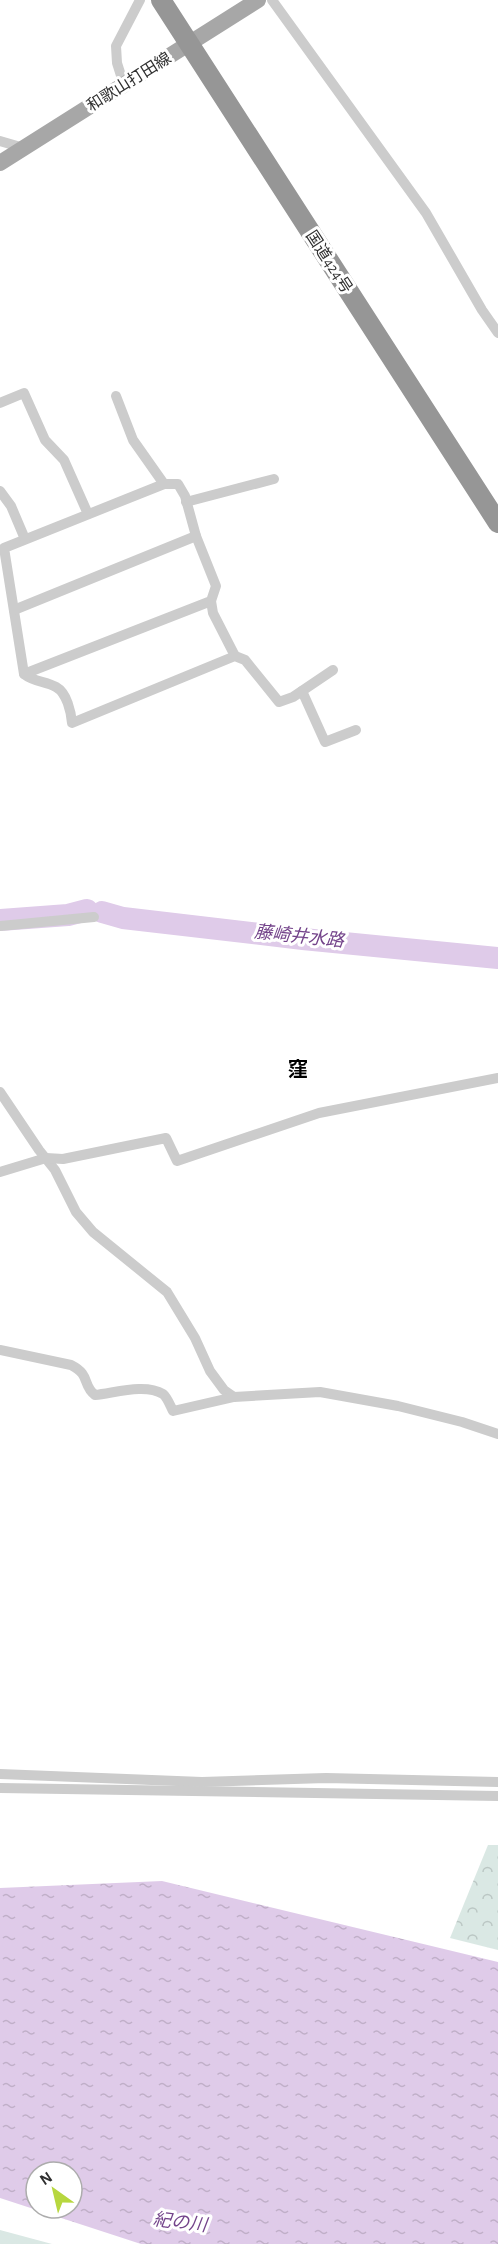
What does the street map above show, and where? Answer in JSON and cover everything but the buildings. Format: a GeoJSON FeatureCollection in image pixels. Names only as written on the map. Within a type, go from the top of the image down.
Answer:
{"type":"FeatureCollection","features":[{"type":"Feature","properties":{"kind":"highway","name":"国道424号"},"geometry":{"type":"LineString","coordinates":[[161,0],[498,523]]}},
{"type":"Feature","properties":{"kind":"main road","name":"和歌山打田線"},"geometry":{"type":"LineString","coordinates":[[0,163],[258,0]]}},
{"type":"Feature","properties":{"kind":"street"},"geometry":{"type":"LineString","coordinates":[[124,85],[117,63],[116,46],[140,0]]}},
{"type":"Feature","properties":{"kind":"street"},"geometry":{"type":"LineString","coordinates":[[272,0],[426,213],[482,310],[498,333]]}},
{"type":"Feature","properties":{"kind":"street"},"geometry":{"type":"LineString","coordinates":[[0,141],[24,148]]}},
{"type":"Feature","properties":{"kind":"street"},"geometry":{"type":"LineString","coordinates":[[0,403],[24,393],[45,440],[64,460],[88,514]]}},
{"type":"Feature","properties":{"kind":"street"},"geometry":{"type":"LineString","coordinates":[[116,396],[133,440],[164,484]]}},
{"type":"Feature","properties":{"kind":"street"},"geometry":{"type":"LineString","coordinates":[[186,502],[274,479]]}},
{"type":"Feature","properties":{"kind":"street"},"geometry":{"type":"LineString","coordinates":[[235,656],[72,723],[66,700],[57,687],[30,679],[24,674],[2,549],[164,484],[178,484],[216,586],[211,601],[213,613],[235,656],[245,660],[279,702],[302,691],[333,670]]}},
{"type":"Feature","properties":{"kind":"street"},"geometry":{"type":"LineString","coordinates":[[0,491],[11,506],[25,539]]}},
{"type":"Feature","properties":{"kind":"street"},"geometry":{"type":"LineString","coordinates":[[14,610],[196,536]]}},
{"type":"Feature","properties":{"kind":"street"},"geometry":{"type":"LineString","coordinates":[[24,674],[211,601]]}},
{"type":"Feature","properties":{"kind":"street"},"geometry":{"type":"LineString","coordinates":[[302,691],[325,742],[356,730]]}},
{"type":"Feature","properties":{"kind":"street"},"geometry":{"type":"LineString","coordinates":[[0,927],[94,917]]}},
{"type":"Feature","properties":{"kind":"street"},"geometry":{"type":"LineString","coordinates":[[0,1172],[46,1158],[63,1159],[166,1138],[177,1161],[320,1113],[498,1078]]}},
{"type":"Feature","properties":{"kind":"street"},"geometry":{"type":"LineString","coordinates":[[0,1092],[55,1170],[76,1212],[93,1232],[167,1292],[195,1338],[210,1371],[224,1390],[234,1397]]}},
{"type":"Feature","properties":{"kind":"street"},"geometry":{"type":"LineString","coordinates":[[0,1350],[71,1365],[81,1370],[90,1391],[95,1395],[154,1390],[165,1395],[172,1411],[234,1397],[320,1392],[398,1406],[462,1422],[498,1434]]}},
{"type":"Feature","properties":{"kind":"street"},"geometry":{"type":"LineString","coordinates":[[0,1774],[202,1782],[326,1778],[498,1782]]}},
{"type":"Feature","properties":{"kind":"street"},"geometry":{"type":"LineString","coordinates":[[0,1788],[498,1797]]}},
{"type":"Feature","properties":{"kind":"green space"},"geometry":{"type":"Polygon","coordinates":[[[488,1845],[498,1845],[498,1950],[450,1938],[488,1845]]]}},
{"type":"Feature","properties":{"kind":"green space"},"geometry":{"type":"Polygon","coordinates":[[[0,2230],[52,2244],[0,2244],[0,2230]]]}},
{"type":"Feature","properties":{"kind":"water","name":"紀の川"},"geometry":{"type":"Polygon","coordinates":[[[162,1881],[498,1962],[498,2244],[141,2244],[67,2220],[84,2220],[84,2160],[24,2160],[24,2206],[0,2198],[0,1888],[162,1881]]]}},
{"type":"Feature","properties":{"kind":"waterway","name":"藤崎井水路"},"geometry":{"type":"LineString","coordinates":[[0,920],[68,915],[87,910]]}},
{"type":"Feature","properties":{"kind":"waterway","name":"藤崎井水路"},"geometry":{"type":"LineString","coordinates":[[102,912],[123,918],[303,939],[498,958]]}},
{"type":"Feature","properties":{"kind":"district","name":"窪"},"geometry":{"type":"Point","coordinates":[298,1070]}}]}
